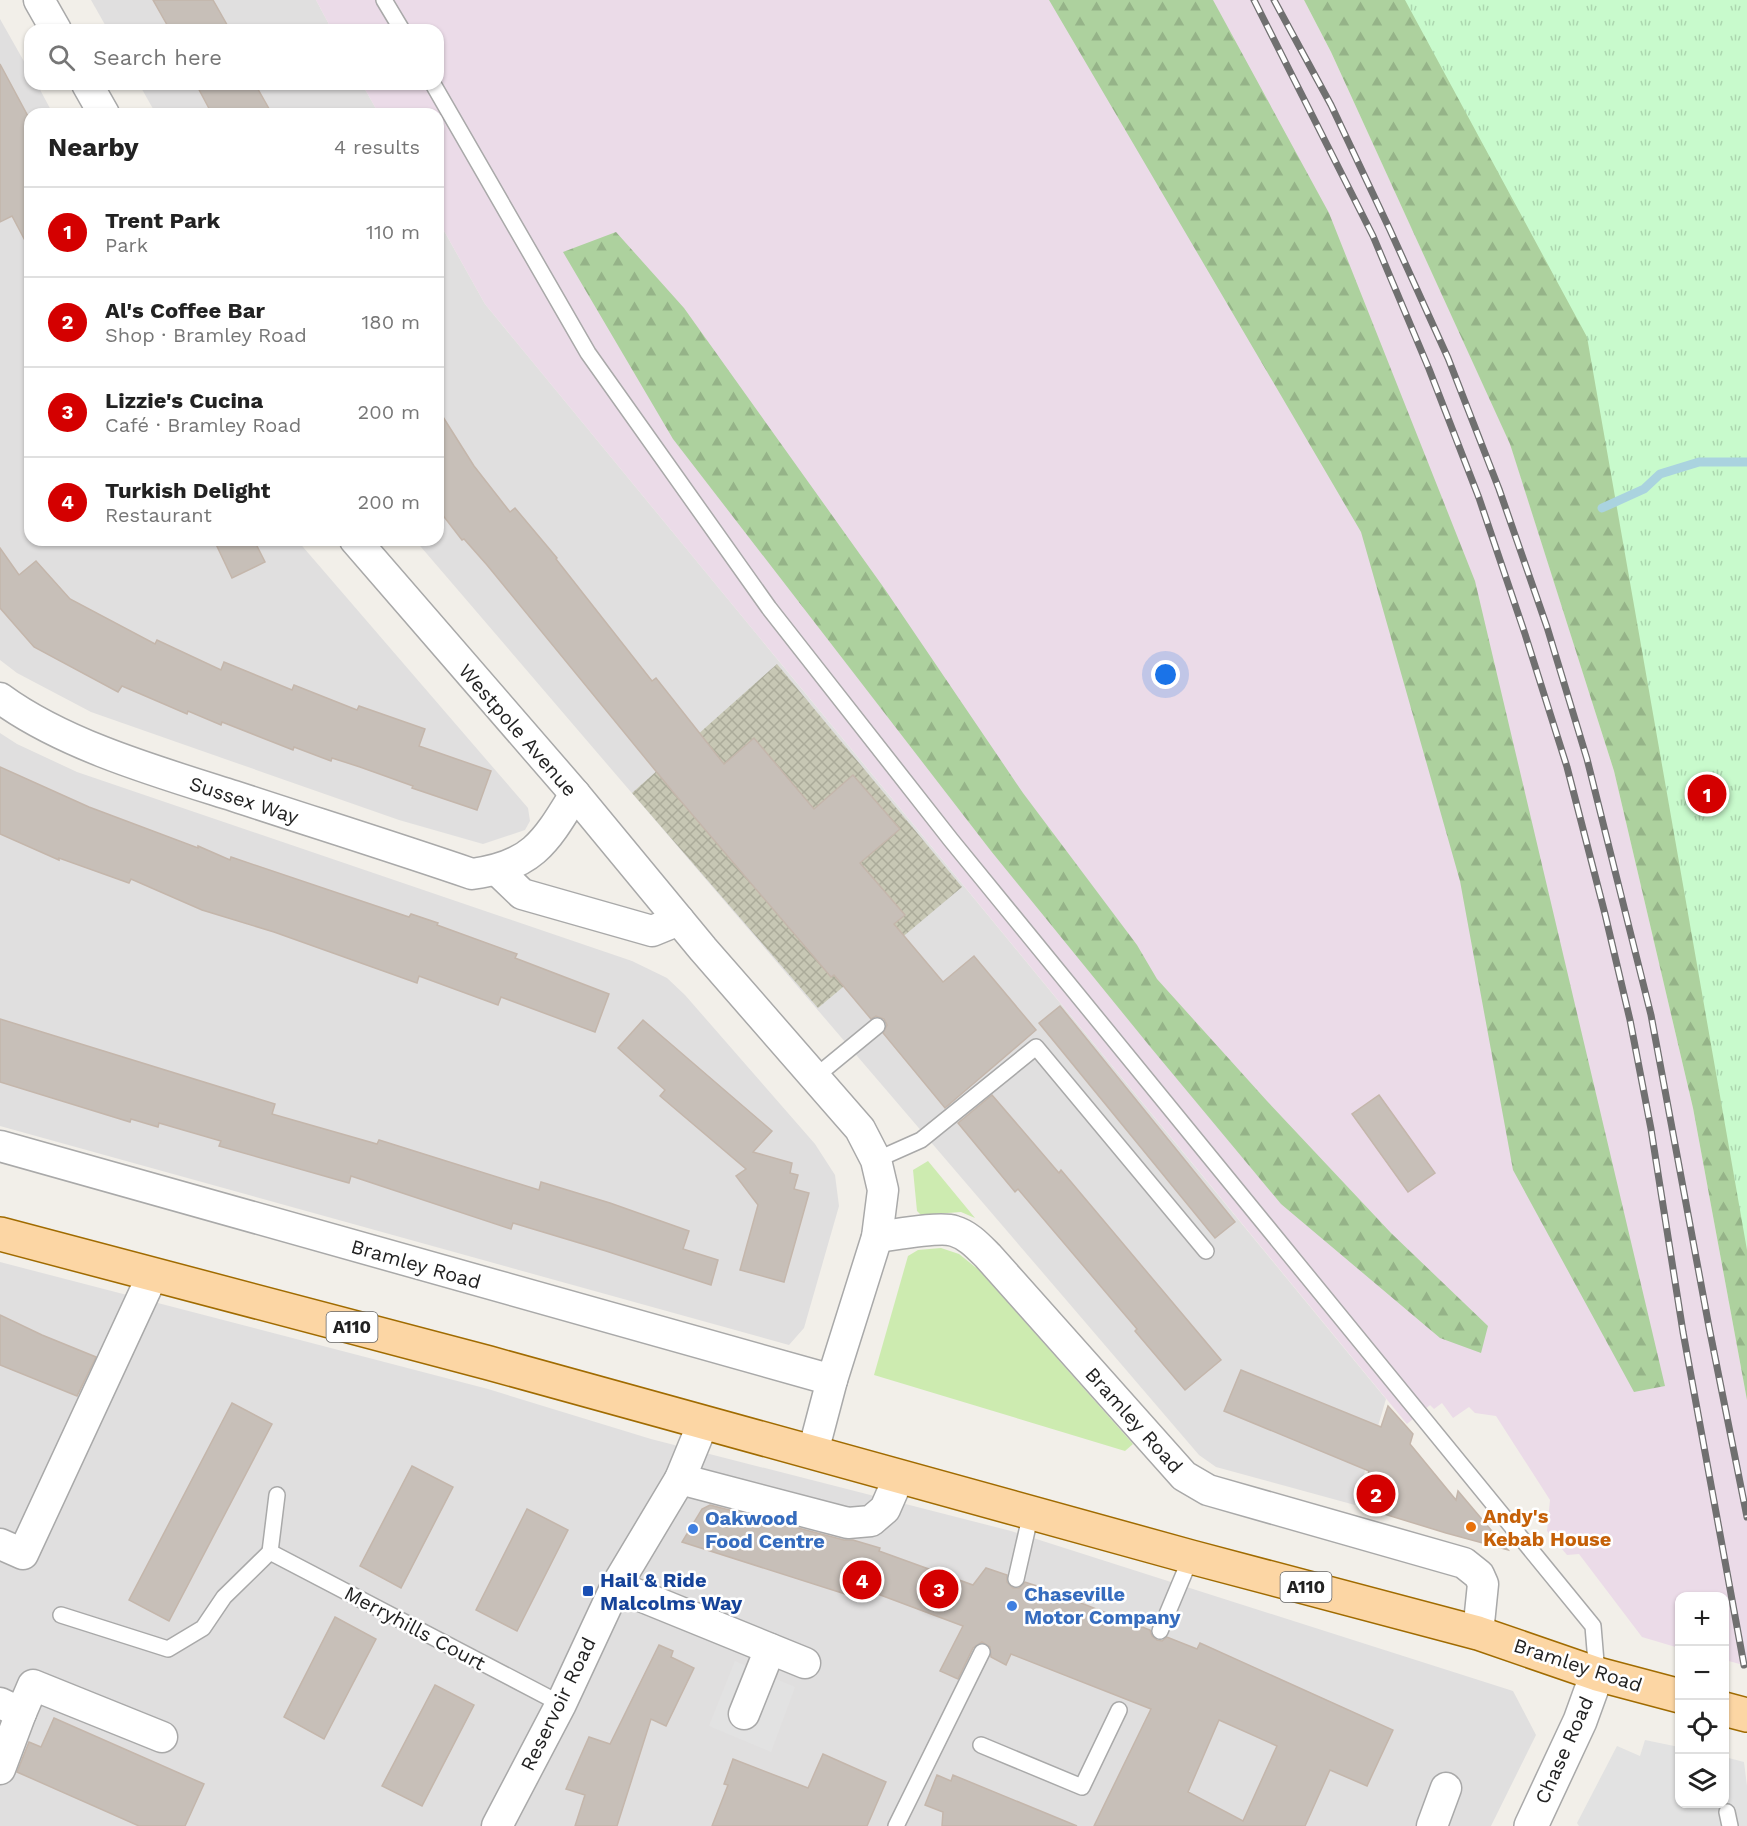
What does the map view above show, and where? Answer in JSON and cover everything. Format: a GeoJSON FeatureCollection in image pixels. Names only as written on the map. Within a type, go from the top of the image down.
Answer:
{"type":"FeatureCollection","features":[{"type":"Feature","properties":{"kind":"main road","name":"Bramley Road"},"geometry":{"type":"LineString","coordinates":[[0,1234],[489,1364],[1191,1557],[1478,1633],[1596,1674],[1675,1695]]}},
{"type":"Feature","properties":{"kind":"main road"},"geometry":{"type":"LineString","coordinates":[[1729,1710],[1747,1715]]}},
{"type":"Feature","properties":{"kind":"street"},"geometry":{"type":"LineString","coordinates":[[39,0],[53,24]]}},
{"type":"Feature","properties":{"kind":"street"},"geometry":{"type":"LineString","coordinates":[[90,90],[101,108]]}},
{"type":"Feature","properties":{"kind":"street","name":"Westpole Avenue"},"geometry":{"type":"LineString","coordinates":[[361,546],[410,606],[575,794],[679,920]]}},
{"type":"Feature","properties":{"kind":"street","name":"Sussex Way"},"geometry":{"type":"LineString","coordinates":[[0,698],[67,737],[174,777],[472,874],[497,870],[529,855],[549,836],[575,794]]}},
{"type":"Feature","properties":{"kind":"street"},"geometry":{"type":"LineString","coordinates":[[497,870],[522,894],[652,931],[679,920],[860,1129],[876,1160],[883,1190],[877,1237],[832,1380],[813,1452]]}},
{"type":"Feature","properties":{"kind":"street","name":"Bramley Road"},"geometry":{"type":"LineString","coordinates":[[0,1146],[832,1380]]}},
{"type":"Feature","properties":{"kind":"street","name":"Bramley Road"},"geometry":{"type":"LineString","coordinates":[[877,1237],[952,1230],[972,1240],[1184,1476],[1208,1490],[1464,1563],[1479,1575],[1483,1584],[1478,1633]]}},
{"type":"Feature","properties":{"kind":"street"},"geometry":{"type":"LineString","coordinates":[[0,1544],[23,1554],[153,1274]]}},
{"type":"Feature","properties":{"kind":"street","name":"Reservoir Road"},"geometry":{"type":"LineString","coordinates":[[496,1826],[561,1704],[616,1586],[680,1479],[703,1423]]}},
{"type":"Feature","properties":{"kind":"street"},"geometry":{"type":"LineString","coordinates":[[680,1479],[848,1523],[871,1521],[885,1509],[899,1477]]}},
{"type":"Feature","properties":{"kind":"street"},"geometry":{"type":"LineString","coordinates":[[616,1586],[805,1663]]}},
{"type":"Feature","properties":{"kind":"street"},"geometry":{"type":"LineString","coordinates":[[744,1714],[771,1649]]}},
{"type":"Feature","properties":{"kind":"street","name":"Chase Road"},"geometry":{"type":"LineString","coordinates":[[1540,1821],[1596,1674]]}},
{"type":"Feature","properties":{"kind":"street"},"geometry":{"type":"LineString","coordinates":[[0,1770],[10,1708],[33,1685],[162,1737]]}},
{"type":"Feature","properties":{"kind":"street"},"geometry":{"type":"LineString","coordinates":[[1432,1826],[1446,1788]]}},
{"type":"Feature","properties":{"kind":"lane"},"geometry":{"type":"LineString","coordinates":[[384,0],[398,24]]}},
{"type":"Feature","properties":{"kind":"lane"},"geometry":{"type":"LineString","coordinates":[[436,90],[588,353],[769,608],[951,840],[1588,1619],[1593,1626],[1596,1674]]}},
{"type":"Feature","properties":{"kind":"lane"},"geometry":{"type":"LineString","coordinates":[[815,1077],[877,1026]]}},
{"type":"Feature","properties":{"kind":"lane"},"geometry":{"type":"LineString","coordinates":[[876,1160],[921,1140],[1036,1047],[1206,1251]]}},
{"type":"Feature","properties":{"kind":"lane"},"geometry":{"type":"LineString","coordinates":[[61,1615],[168,1649],[202,1628],[224,1598],[270,1552],[278,1495]]}},
{"type":"Feature","properties":{"kind":"lane"},"geometry":{"type":"LineString","coordinates":[[1016,1579],[1031,1513]]}},
{"type":"Feature","properties":{"kind":"lane","name":"Merryhills Court"},"geometry":{"type":"LineString","coordinates":[[270,1552],[561,1704]]}},
{"type":"Feature","properties":{"kind":"lane"},"geometry":{"type":"LineString","coordinates":[[1160,1630],[1191,1557]]}},
{"type":"Feature","properties":{"kind":"lane"},"geometry":{"type":"LineString","coordinates":[[896,1826],[982,1652]]}},
{"type":"Feature","properties":{"kind":"lane"},"geometry":{"type":"LineString","coordinates":[[981,1745],[1082,1787],[1119,1710]]}},
{"type":"Feature","properties":{"kind":"shaded area"},"geometry":{"type":"Polygon","coordinates":[[[91,0],[316,0],[329,24],[105,24],[91,0]]]}},
{"type":"Feature","properties":{"kind":"shaded area"},"geometry":{"type":"Polygon","coordinates":[[[316,0],[1304,0],[1331,52],[1510,443],[1614,771],[1693,1108],[1747,1400],[1747,1666],[1729,1661],[1729,1592],[1675,1592],[1675,1647],[1642,1637],[1579,1554],[1567,1555],[1547,1531],[1550,1500],[1496,1416],[1475,1413],[1469,1407],[1453,1418],[1442,1403],[1434,1409],[1430,1405],[1407,1424],[485,304],[444,231],[444,108],[376,108],[365,90],[444,90],[444,24],[329,24],[316,0]]]}},
{"type":"Feature","properties":{"kind":"shaded area"},"geometry":{"type":"Polygon","coordinates":[[[0,19],[24,61],[24,90],[40,90],[50,108],[24,108],[24,546],[302,546],[528,808],[530,821],[525,830],[483,844],[399,820],[91,712],[17,673],[0,660],[0,19]]]}},
{"type":"Feature","properties":{"kind":"shaded area"},"geometry":{"type":"Polygon","coordinates":[[[142,90],[365,90],[376,108],[153,108],[142,90]]]}},
{"type":"Feature","properties":{"kind":"shaded area"},"geometry":{"type":"Polygon","coordinates":[[[444,231],[485,304],[1386,1399],[1355,1505],[1216,1467],[1199,1455],[420,546],[444,546],[444,231]]]}},
{"type":"Feature","properties":{"kind":"shaded area"},"geometry":{"type":"Polygon","coordinates":[[[777,664],[962,887],[818,1008],[632,793],[777,664]]]}},
{"type":"Feature","properties":{"kind":"shaded area"},"geometry":{"type":"Polygon","coordinates":[[[0,733],[17,744],[77,772],[632,961],[667,978],[685,995],[815,1144],[835,1175],[839,1206],[804,1328],[789,1345],[0,1126],[0,733]]]}},
{"type":"Feature","properties":{"kind":"shaded area"},"geometry":{"type":"Polygon","coordinates":[[[0,1262],[488,1389],[651,1439],[1011,1531],[1513,1691],[1536,1735],[1491,1826],[0,1826],[0,1262]]]}},
{"type":"Feature","properties":{"kind":"shaded area"},"geometry":{"type":"Polygon","coordinates":[[[735,1661],[795,1687],[771,1752],[709,1726],[735,1661]]]}},
{"type":"Feature","properties":{"kind":"shaded area"},"geometry":{"type":"Polygon","coordinates":[[[1645,1740],[1675,1746],[1675,1808],[1729,1808],[1729,1758],[1744,1762],[1747,1786],[1747,1826],[1579,1826],[1577,1823],[1617,1746],[1640,1756],[1645,1740]]]}},
{"type":"Feature","properties":{"kind":"green space"},"geometry":{"type":"Polygon","coordinates":[[[1049,0],[1213,0],[1329,213],[1475,581],[1665,1386],[1634,1392],[1513,1170],[1460,881],[1361,532],[1049,0]]]}},
{"type":"Feature","properties":{"kind":"green space"},"geometry":{"type":"Polygon","coordinates":[[[1304,0],[1433,0],[1747,411],[1747,1400],[1693,1108],[1614,771],[1510,444],[1331,52],[1304,0]]]}},
{"type":"Feature","properties":{"kind":"green space"},"geometry":{"type":"Polygon","coordinates":[[[1405,0],[1747,0],[1747,1250],[1587,337],[1405,0]]]}},
{"type":"Feature","properties":{"kind":"green space"},"geometry":{"type":"Polygon","coordinates":[[[616,232],[684,308],[884,588],[1023,793],[1137,945],[1157,979],[1391,1233],[1488,1326],[1481,1353],[1440,1338],[1281,1204],[991,851],[673,439],[563,252],[616,232]]]}},
{"type":"Feature","properties":{"kind":"green space"},"geometry":{"type":"Polygon","coordinates":[[[928,1161],[975,1218],[961,1212],[921,1215],[917,1211],[913,1170],[928,1161]]]}},
{"type":"Feature","properties":{"kind":"green space"},"geometry":{"type":"Polygon","coordinates":[[[941,1248],[959,1254],[979,1270],[1133,1444],[1125,1451],[874,1375],[908,1256],[918,1250],[941,1248]]]}},
{"type":"Feature","properties":{"kind":"building"},"geometry":{"type":"Polygon","coordinates":[[[153,0],[213,0],[227,24],[167,24],[153,0]]]}},
{"type":"Feature","properties":{"kind":"building"},"geometry":{"type":"Polygon","coordinates":[[[0,64],[24,109],[24,239],[12,216],[0,222],[0,64]]]}},
{"type":"Feature","properties":{"kind":"building"},"geometry":{"type":"Polygon","coordinates":[[[199,90],[258,90],[269,108],[209,108],[199,90]]]}},
{"type":"Feature","properties":{"kind":"building"},"geometry":{"type":"Polygon","coordinates":[[[444,418],[474,466],[510,512],[515,508],[557,558],[652,681],[656,678],[724,764],[754,738],[814,809],[853,775],[900,829],[860,863],[905,915],[894,924],[943,982],[974,956],[1036,1030],[945,1108],[883,1033],[887,1025],[884,1019],[876,1016],[871,1019],[834,975],[831,977],[673,792],[487,565],[464,539],[462,540],[444,517],[444,418]]]}},
{"type":"Feature","properties":{"kind":"building"},"geometry":{"type":"Polygon","coordinates":[[[217,546],[257,546],[265,562],[232,578],[217,546]]]}},
{"type":"Feature","properties":{"kind":"building"},"geometry":{"type":"Polygon","coordinates":[[[0,548],[19,575],[36,561],[70,599],[155,644],[157,640],[221,670],[224,662],[292,690],[294,685],[357,710],[359,706],[425,729],[419,746],[491,771],[477,810],[360,767],[332,758],[331,761],[294,747],[293,750],[222,722],[221,725],[188,711],[187,714],[122,686],[118,692],[34,647],[0,608],[0,548]]]}},
{"type":"Feature","properties":{"kind":"building"},"geometry":{"type":"Polygon","coordinates":[[[0,767],[89,807],[198,848],[198,846],[230,860],[231,857],[409,917],[411,914],[438,923],[437,925],[517,954],[515,958],[609,994],[595,1032],[501,997],[498,1005],[419,976],[417,983],[274,932],[202,910],[131,879],[129,883],[59,858],[59,860],[0,834],[0,767]]]}},
{"type":"Feature","properties":{"kind":"building"},"geometry":{"type":"Polygon","coordinates":[[[1060,1006],[1235,1222],[1215,1238],[1039,1023],[1060,1006]]]}},
{"type":"Feature","properties":{"kind":"building"},"geometry":{"type":"Polygon","coordinates":[[[0,1019],[275,1104],[272,1114],[377,1144],[379,1140],[539,1190],[541,1182],[689,1231],[683,1249],[718,1260],[711,1285],[513,1223],[511,1229],[351,1176],[349,1183],[219,1146],[221,1141],[159,1123],[158,1127],[131,1119],[130,1122],[0,1082],[0,1019]]]}},
{"type":"Feature","properties":{"kind":"building"},"geometry":{"type":"Polygon","coordinates":[[[643,1020],[772,1131],[753,1152],[792,1163],[790,1173],[798,1175],[794,1189],[809,1193],[784,1282],[740,1270],[758,1205],[736,1176],[746,1169],[660,1096],[665,1090],[618,1048],[643,1020]]]}},
{"type":"Feature","properties":{"kind":"building"},"geometry":{"type":"Polygon","coordinates":[[[992,1095],[1059,1173],[1061,1170],[1221,1360],[1185,1390],[1135,1331],[1137,1329],[1018,1189],[1015,1192],[958,1123],[992,1095]]]}},
{"type":"Feature","properties":{"kind":"building"},"geometry":{"type":"Polygon","coordinates":[[[1379,1095],[1435,1173],[1408,1192],[1352,1114],[1379,1095]]]}},
{"type":"Feature","properties":{"kind":"building"},"geometry":{"type":"Polygon","coordinates":[[[0,1315],[96,1357],[77,1396],[0,1365],[0,1315]]]}},
{"type":"Feature","properties":{"kind":"building"},"geometry":{"type":"Polygon","coordinates":[[[1241,1370],[1381,1427],[1388,1406],[1413,1434],[1410,1444],[1456,1500],[1458,1491],[1508,1550],[1358,1506],[1369,1471],[1224,1411],[1241,1370]]]}},
{"type":"Feature","properties":{"kind":"building"},"geometry":{"type":"Polygon","coordinates":[[[232,1403],[272,1424],[169,1621],[129,1600],[232,1403]]]}},
{"type":"Feature","properties":{"kind":"building"},"geometry":{"type":"Polygon","coordinates":[[[412,1466],[453,1487],[401,1588],[360,1566],[412,1466]]]}},
{"type":"Feature","properties":{"kind":"building"},"geometry":{"type":"Polygon","coordinates":[[[710,1505],[844,1540],[853,1540],[880,1548],[879,1551],[973,1585],[986,1568],[1007,1575],[1007,1582],[1013,1588],[1019,1588],[1025,1582],[1040,1587],[1150,1630],[1152,1636],[1157,1640],[1162,1641],[1167,1637],[1197,1649],[1200,1643],[1393,1730],[1367,1786],[1330,1770],[1305,1826],[1094,1826],[1151,1709],[1011,1654],[1006,1665],[991,1657],[990,1647],[982,1642],[973,1648],[958,1679],[940,1671],[963,1626],[867,1590],[864,1600],[682,1542],[702,1509],[710,1505]],[[1219,1720],[1188,1792],[1243,1821],[1277,1746],[1219,1720]]]}},
{"type":"Feature","properties":{"kind":"building"},"geometry":{"type":"Polygon","coordinates":[[[527,1509],[568,1530],[517,1631],[476,1610],[527,1509]]]}},
{"type":"Feature","properties":{"kind":"building"},"geometry":{"type":"Polygon","coordinates":[[[335,1617],[376,1639],[324,1739],[284,1717],[335,1617]]]}},
{"type":"Feature","properties":{"kind":"building"},"geometry":{"type":"Polygon","coordinates":[[[659,1645],[673,1651],[671,1657],[694,1668],[666,1726],[651,1719],[617,1826],[575,1826],[585,1795],[566,1789],[589,1737],[610,1744],[659,1645]]]}},
{"type":"Feature","properties":{"kind":"building"},"geometry":{"type":"Polygon","coordinates":[[[435,1685],[474,1705],[422,1806],[382,1786],[435,1685]]]}},
{"type":"Feature","properties":{"kind":"building"},"geometry":{"type":"Polygon","coordinates":[[[54,1718],[204,1784],[185,1826],[139,1826],[17,1772],[29,1742],[41,1747],[54,1718]]]}},
{"type":"Feature","properties":{"kind":"building"},"geometry":{"type":"Polygon","coordinates":[[[823,1754],[886,1782],[867,1826],[712,1826],[728,1785],[724,1784],[733,1759],[808,1788],[823,1754]]]}},
{"type":"Feature","properties":{"kind":"building"},"geometry":{"type":"Polygon","coordinates":[[[937,1775],[951,1781],[953,1775],[1077,1826],[942,1826],[943,1812],[925,1805],[937,1775]]]}},
{"type":"Feature","properties":{"kind":"waterway"},"geometry":{"type":"LineString","coordinates":[[1602,508],[1644,489],[1660,474],[1699,462],[1747,462]]}},
{"type":"Feature","properties":{"kind":"railway"},"geometry":{"type":"LineString","coordinates":[[1254,0],[1373,236],[1429,369],[1479,498],[1567,767],[1630,1020],[1651,1129],[1683,1332],[1744,1665]]}},
{"type":"Feature","properties":{"kind":"railway"},"geometry":{"type":"LineString","coordinates":[[1274,0],[1331,105],[1448,358],[1499,489],[1547,627],[1587,759],[1651,1015],[1747,1517]]}},
{"type":"Feature","properties":{"kind":"place","name":"Trent Park"},"geometry":{"type":"Point","coordinates":[1707,794]}},
{"type":"Feature","properties":{"kind":"place","name":"Al's Coffee Bar"},"geometry":{"type":"Point","coordinates":[1376,1494]}},
{"type":"Feature","properties":{"kind":"place","name":"Andy's Kebab House"},"geometry":{"type":"Point","coordinates":[1471,1527]}},
{"type":"Feature","properties":{"kind":"place","name":"Oakwood Food Centre"},"geometry":{"type":"Point","coordinates":[693,1529]}},
{"type":"Feature","properties":{"kind":"place","name":"Turkish Delight"},"geometry":{"type":"Point","coordinates":[862,1580]}},
{"type":"Feature","properties":{"kind":"place","name":"Lizzie's Cucina"},"geometry":{"type":"Point","coordinates":[939,1589]}},
{"type":"Feature","properties":{"kind":"place","name":"Hail & Ride Malcolms Way"},"geometry":{"type":"Point","coordinates":[588,1591]}},
{"type":"Feature","properties":{"kind":"place","name":"Chaseville Motor Company"},"geometry":{"type":"Point","coordinates":[1012,1606]}}]}
